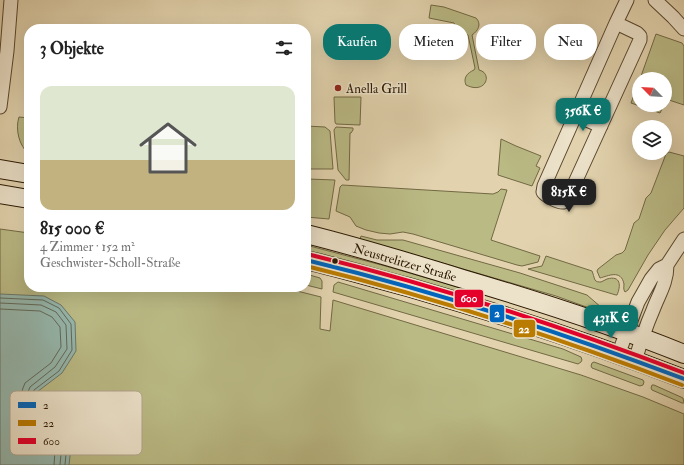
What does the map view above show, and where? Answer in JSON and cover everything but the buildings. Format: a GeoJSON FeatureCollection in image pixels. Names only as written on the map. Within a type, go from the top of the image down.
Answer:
{"type":"FeatureCollection","features":[{"type":"Feature","properties":{"kind":"main road"},"geometry":{"type":"LineString","coordinates":[[0,169],[24,173]]}},
{"type":"Feature","properties":{"kind":"main road"},"geometry":{"type":"LineString","coordinates":[[0,194],[24,198]]}},
{"type":"Feature","properties":{"kind":"main road","name":"Neustrelitzer Straße"},"geometry":{"type":"LineString","coordinates":[[311,235],[533,300],[635,335],[684,354]]}},
{"type":"Feature","properties":{"kind":"main road","name":"Neustrelitzer Straße"},"geometry":{"type":"LineString","coordinates":[[311,261],[463,303],[585,342],[684,379]]}},
{"type":"Feature","properties":{"kind":"street"},"geometry":{"type":"LineString","coordinates":[[0,107],[7,51],[11,0]]}},
{"type":"Feature","properties":{"kind":"street"},"geometry":{"type":"LineString","coordinates":[[616,23],[637,33],[640,36],[640,40],[567,200],[562,202],[546,196],[543,192],[544,186],[616,23],[627,0]]}},
{"type":"Feature","properties":{"kind":"street"},"geometry":{"type":"LineString","coordinates":[[655,0],[684,29]]}},
{"type":"Feature","properties":{"kind":"street"},"geometry":{"type":"LineString","coordinates":[[576,115],[601,126]]}},
{"type":"Feature","properties":{"kind":"street"},"geometry":{"type":"LineString","coordinates":[[626,358],[635,335],[653,308],[664,285],[667,274],[667,265],[684,239]]}},
{"type":"Feature","properties":{"kind":"green space"},"geometry":{"type":"Polygon","coordinates":[[[431,5],[444,7],[478,20],[479,24],[476,24],[476,32],[472,35],[479,70],[486,75],[483,85],[473,87],[466,85],[465,82],[466,76],[475,68],[468,35],[468,24],[454,24],[429,18],[431,5]]]}},
{"type":"Feature","properties":{"kind":"green space"},"geometry":{"type":"Polygon","coordinates":[[[656,34],[682,43],[684,46],[684,105],[672,101],[672,72],[642,72],[656,34]]]}},
{"type":"Feature","properties":{"kind":"green space"},"geometry":{"type":"Polygon","coordinates":[[[334,97],[361,97],[360,125],[336,124],[334,97]]]}},
{"type":"Feature","properties":{"kind":"green space"},"geometry":{"type":"Polygon","coordinates":[[[19,117],[24,118],[24,148],[20,142],[17,127],[19,117]]]}},
{"type":"Feature","properties":{"kind":"green space"},"geometry":{"type":"Polygon","coordinates":[[[311,126],[325,127],[330,131],[333,169],[311,169],[311,126]]]}},
{"type":"Feature","properties":{"kind":"green space"},"geometry":{"type":"Polygon","coordinates":[[[336,127],[353,128],[350,133],[349,180],[346,180],[338,170],[334,130],[336,127]]]}},
{"type":"Feature","properties":{"kind":"green space"},"geometry":{"type":"Polygon","coordinates":[[[501,139],[541,156],[536,166],[540,168],[532,186],[498,175],[501,139]]]}},
{"type":"Feature","properties":{"kind":"green space"},"geometry":{"type":"Polygon","coordinates":[[[672,153],[684,156],[684,208],[665,230],[648,255],[628,290],[625,292],[624,284],[620,276],[610,275],[600,278],[597,271],[616,255],[625,250],[634,223],[639,219],[646,198],[651,193],[664,160],[672,160],[672,153]]]}},
{"type":"Feature","properties":{"kind":"green space"},"geometry":{"type":"Polygon","coordinates":[[[311,179],[335,180],[329,219],[311,217],[311,179]]]}},
{"type":"Feature","properties":{"kind":"green space"},"geometry":{"type":"Polygon","coordinates":[[[342,185],[493,194],[501,189],[507,190],[491,240],[540,256],[538,262],[522,266],[413,234],[403,232],[390,234],[366,230],[356,226],[350,217],[336,211],[340,187],[342,185]]]}},
{"type":"Feature","properties":{"kind":"green space"},"geometry":{"type":"Polygon","coordinates":[[[0,229],[24,232],[24,292],[301,292],[321,297],[320,329],[330,331],[333,300],[581,375],[643,397],[684,414],[684,465],[0,465],[0,229]]]}},
{"type":"Feature","properties":{"kind":"green space"},"geometry":{"type":"Polygon","coordinates":[[[361,236],[377,240],[403,240],[520,273],[587,295],[602,308],[601,311],[592,309],[556,296],[360,239],[361,236]]]}},
{"type":"Feature","properties":{"kind":"green space"},"geometry":{"type":"Polygon","coordinates":[[[311,246],[468,290],[466,295],[311,253],[311,246]]]}},
{"type":"Feature","properties":{"kind":"green space"},"geometry":{"type":"Polygon","coordinates":[[[546,256],[592,271],[597,282],[612,278],[617,280],[619,282],[619,288],[617,295],[528,269],[542,266],[546,256]]]}},
{"type":"Feature","properties":{"kind":"green space"},"geometry":{"type":"Polygon","coordinates":[[[311,275],[320,278],[322,281],[322,289],[311,286],[311,275]]]}},
{"type":"Feature","properties":{"kind":"green space"},"geometry":{"type":"Polygon","coordinates":[[[338,282],[563,349],[581,357],[582,360],[578,364],[333,292],[334,285],[338,282]]]}},
{"type":"Feature","properties":{"kind":"green space"},"geometry":{"type":"Polygon","coordinates":[[[594,362],[643,380],[643,385],[640,386],[592,368],[592,363],[594,362]]]}},
{"type":"Feature","properties":{"kind":"green space"},"geometry":{"type":"Polygon","coordinates":[[[652,385],[683,398],[684,403],[652,390],[652,385]]]}},
{"type":"Feature","properties":{"kind":"water"},"geometry":{"type":"Polygon","coordinates":[[[0,294],[44,296],[61,305],[75,322],[76,351],[62,373],[38,391],[10,391],[10,455],[70,455],[69,465],[0,465],[0,294]]]}},
{"type":"Feature","properties":{"kind":"transit line","name":"600"},"geometry":{"type":"LineString","coordinates":[[311,255],[450,293],[591,339],[684,373]]}},
{"type":"Feature","properties":{"kind":"transit line","name":"2"},"geometry":{"type":"LineString","coordinates":[[311,261],[402,285],[497,314],[591,345],[684,379]]}},
{"type":"Feature","properties":{"kind":"transit line","name":"22"},"geometry":{"type":"LineString","coordinates":[[311,267],[449,305],[543,335],[682,385]]}},
{"type":"Feature","properties":{"kind":"place","name":"Anella Grill"},"geometry":{"type":"Point","coordinates":[338,88]}}]}
